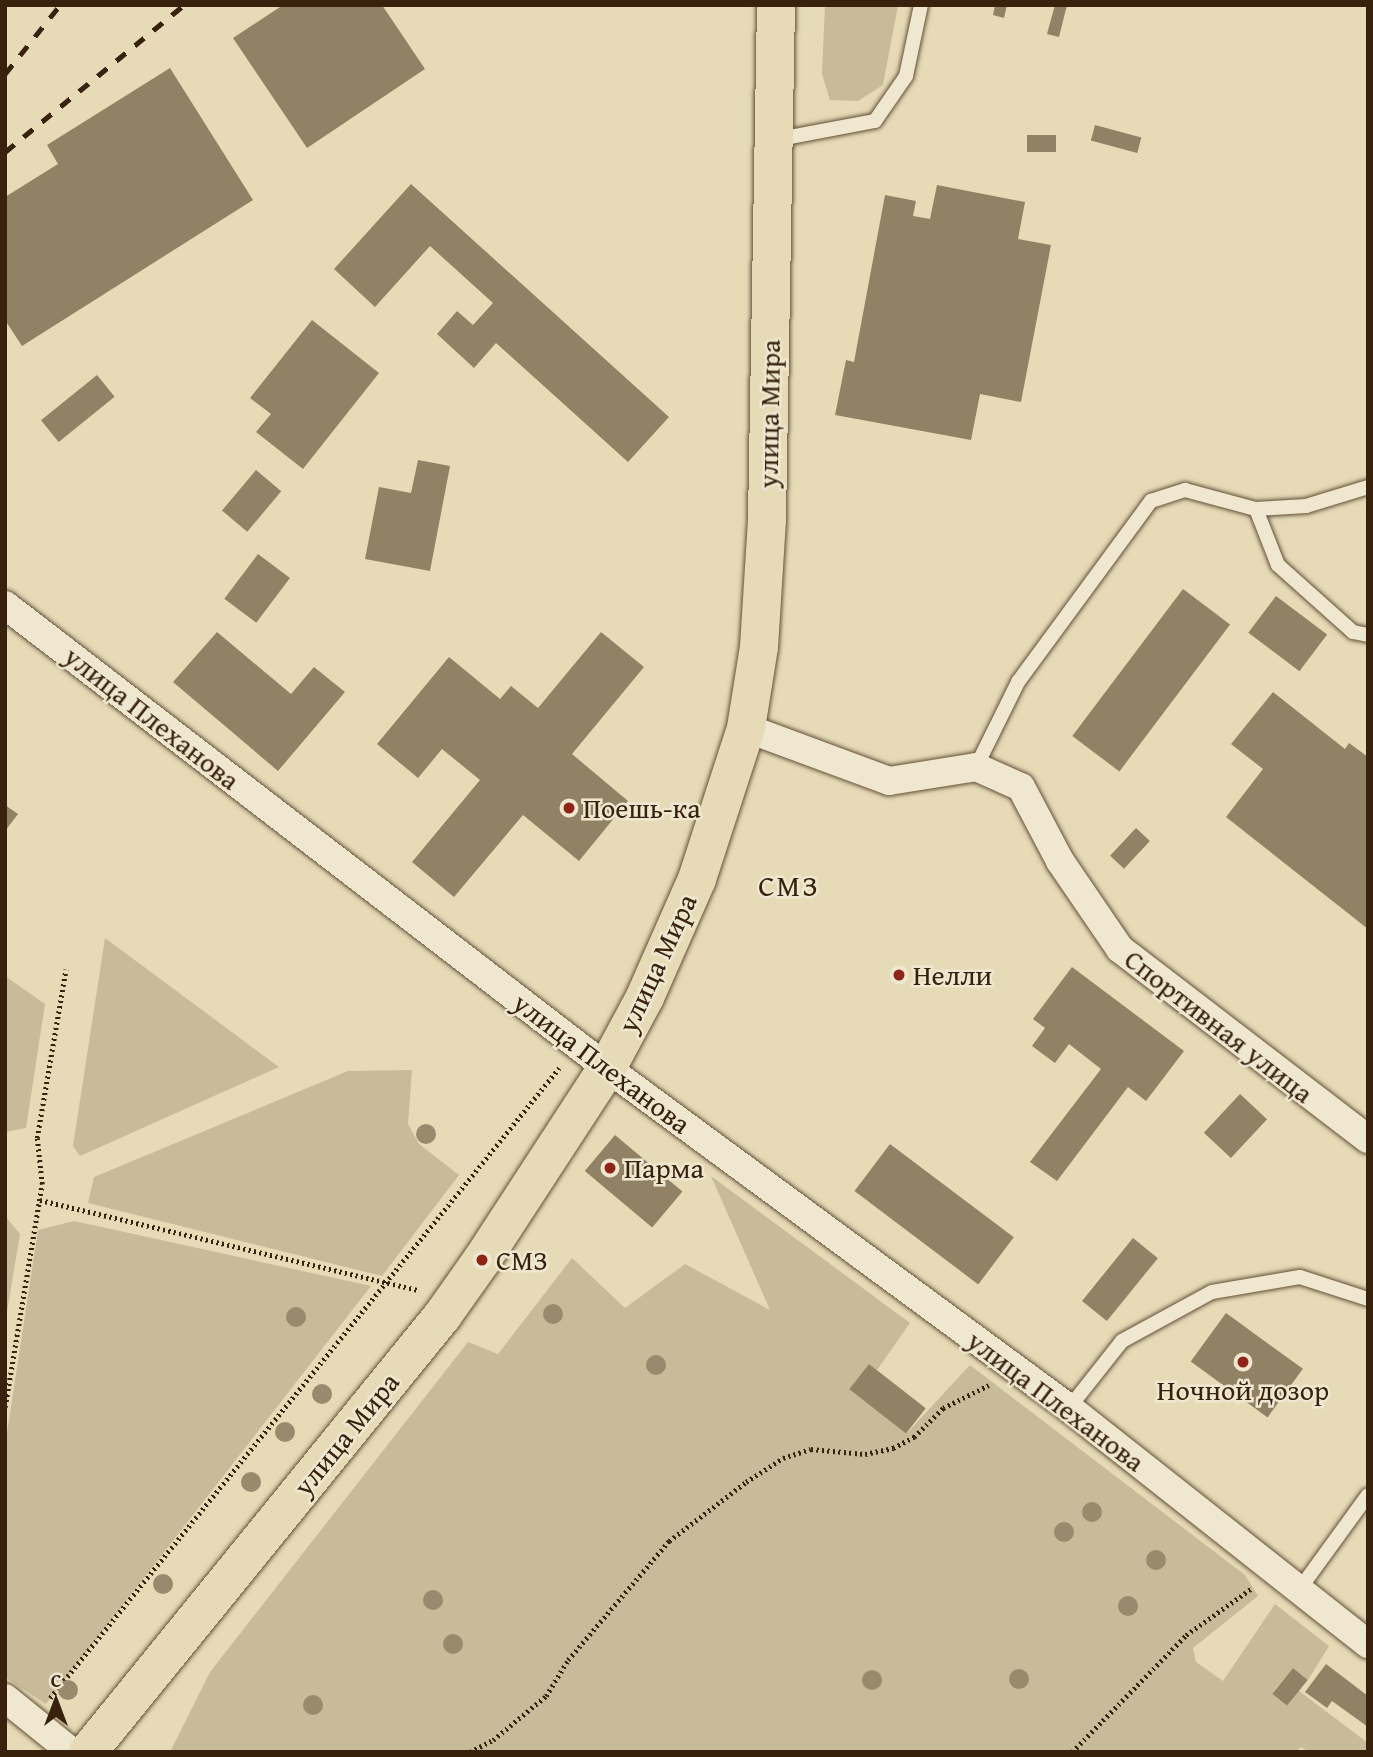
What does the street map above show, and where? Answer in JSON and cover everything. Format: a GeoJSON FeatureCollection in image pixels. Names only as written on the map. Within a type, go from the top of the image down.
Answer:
{"type":"FeatureCollection","features":[{"type":"Feature","properties":{"kind":"highway","name":"улица Мира"},"geometry":{"type":"LineString","coordinates":[[88,1752],[454,1299],[592,1056],[645,997],[696,879],[746,728],[760,647],[767,520],[776,5]]}},
{"type":"Feature","properties":{"kind":"street","name":"улица Плеханова"},"geometry":{"type":"LineString","coordinates":[[5,605],[592,1056],[1069,1408],[1368,1644]]}},
{"type":"Feature","properties":{"kind":"street"},"geometry":{"type":"LineString","coordinates":[[746,728],[889,781],[976,767]]}},
{"type":"Feature","properties":{"kind":"street","name":"Спортивная улица"},"geometry":{"type":"LineString","coordinates":[[976,767],[1021,787],[1060,861],[1120,949],[1368,1139]]}},
{"type":"Feature","properties":{"kind":"street"},"geometry":{"type":"LineString","coordinates":[[5,1698],[72,1752]]}},
{"type":"Feature","properties":{"kind":"lane"},"geometry":{"type":"LineString","coordinates":[[772,140],[875,121],[906,76],[921,5]]}},
{"type":"Feature","properties":{"kind":"lane"},"geometry":{"type":"LineString","coordinates":[[976,767],[1018,682],[1151,501],[1185,490],[1256,509],[1306,506],[1368,487]]}},
{"type":"Feature","properties":{"kind":"lane"},"geometry":{"type":"LineString","coordinates":[[1256,509],[1278,565],[1353,632],[1368,635]]}},
{"type":"Feature","properties":{"kind":"lane"},"geometry":{"type":"LineString","coordinates":[[1069,1408],[1122,1341],[1212,1292],[1300,1277],[1368,1299]]}},
{"type":"Feature","properties":{"kind":"lane"},"geometry":{"type":"LineString","coordinates":[[1299,1590],[1368,1495]]}},
{"type":"Feature","properties":{"kind":"path"},"geometry":{"type":"LineString","coordinates":[[5,1407],[39,1200],[37,1138],[66,969]]}},
{"type":"Feature","properties":{"kind":"path"},"geometry":{"type":"LineString","coordinates":[[33,1720],[384,1282],[592,1056]]}},
{"type":"Feature","properties":{"kind":"path"},"geometry":{"type":"LineString","coordinates":[[39,1200],[454,1299]]}},
{"type":"Feature","properties":{"kind":"path"},"geometry":{"type":"LineString","coordinates":[[470,1752],[493,1740],[545,1696],[568,1660],[669,1541],[755,1476],[783,1458],[811,1449],[864,1454],[893,1448],[914,1437],[943,1408],[974,1390],[1027,1377]]}},
{"type":"Feature","properties":{"kind":"path"},"geometry":{"type":"LineString","coordinates":[[1072,1752],[1186,1635],[1276,1572]]}},
{"type":"Feature","properties":{"kind":"shaded area"},"geometry":{"type":"Polygon","coordinates":[[[825,5],[898,5],[883,85],[858,101],[830,100],[822,74],[825,5]]]}},
{"type":"Feature","properties":{"kind":"shaded area"},"geometry":{"type":"Polygon","coordinates":[[[105,938],[279,1067],[80,1156],[73,1146],[105,938]]]}},
{"type":"Feature","properties":{"kind":"shaded area"},"geometry":{"type":"Polygon","coordinates":[[[5,976],[45,1004],[26,1128],[5,1132],[5,976]]]}},
{"type":"Feature","properties":{"kind":"shaded area"},"geometry":{"type":"Polygon","coordinates":[[[412,1070],[408,1124],[419,1144],[459,1175],[382,1276],[88,1203],[94,1177],[348,1071],[412,1070]]]}},
{"type":"Feature","properties":{"kind":"shaded area"},"geometry":{"type":"Polygon","coordinates":[[[711,1176],[910,1323],[877,1370],[869,1364],[850,1390],[907,1433],[970,1365],[1245,1575],[1258,1596],[1193,1648],[1196,1662],[1223,1681],[1275,1604],[1329,1646],[1308,1680],[1293,1668],[1272,1693],[1299,1691],[1368,1743],[1368,1752],[1309,1752],[1301,1747],[1296,1752],[170,1752],[210,1672],[468,1342],[498,1354],[572,1258],[625,1308],[685,1264],[770,1310],[711,1176]]]}},
{"type":"Feature","properties":{"kind":"shaded area"},"geometry":{"type":"Polygon","coordinates":[[[5,1216],[20,1234],[5,1324],[5,1216]]]}},
{"type":"Feature","properties":{"kind":"shaded area"},"geometry":{"type":"Polygon","coordinates":[[[74,1221],[371,1286],[46,1704],[5,1677],[5,1446],[38,1230],[74,1221]]]}},
{"type":"Feature","properties":{"kind":"building"},"geometry":{"type":"Polygon","coordinates":[[[283,5],[382,5],[425,69],[307,148],[233,38],[283,5]]]}},
{"type":"Feature","properties":{"kind":"building"},"geometry":{"type":"Polygon","coordinates":[[[995,5],[1007,5],[1004,18],[993,15],[995,5]]]}},
{"type":"Feature","properties":{"kind":"building"},"geometry":{"type":"Polygon","coordinates":[[[1055,5],[1067,5],[1059,37],[1047,34],[1055,5]]]}},
{"type":"Feature","properties":{"kind":"building"},"geometry":{"type":"Polygon","coordinates":[[[170,68],[253,200],[22,346],[5,320],[5,197],[58,164],[47,145],[170,68]]]}},
{"type":"Feature","properties":{"kind":"building"},"geometry":{"type":"Polygon","coordinates":[[[1095,125],[1141,137],[1137,153],[1091,140],[1095,125]]]}},
{"type":"Feature","properties":{"kind":"building"},"geometry":{"type":"Polygon","coordinates":[[[1027,135],[1056,135],[1056,152],[1027,152],[1027,135]]]}},
{"type":"Feature","properties":{"kind":"building"},"geometry":{"type":"Polygon","coordinates":[[[411,184],[669,417],[628,462],[496,343],[474,368],[437,334],[457,311],[473,325],[493,303],[430,246],[375,307],[334,269],[411,184]]]}},
{"type":"Feature","properties":{"kind":"building"},"geometry":{"type":"Polygon","coordinates":[[[937,185],[1025,202],[1018,239],[1051,245],[1021,402],[980,394],[971,440],[835,415],[846,360],[854,362],[885,195],[916,201],[913,216],[930,219],[937,185]]]}},
{"type":"Feature","properties":{"kind":"building"},"geometry":{"type":"Polygon","coordinates":[[[312,320],[379,373],[303,469],[256,432],[271,414],[250,398],[312,320]]]}},
{"type":"Feature","properties":{"kind":"building"},"geometry":{"type":"Polygon","coordinates":[[[97,375],[115,397],[59,442],[41,420],[97,375]]]}},
{"type":"Feature","properties":{"kind":"building"},"geometry":{"type":"Polygon","coordinates":[[[418,460],[450,466],[430,571],[365,559],[379,487],[411,493],[418,460]]]}},
{"type":"Feature","properties":{"kind":"building"},"geometry":{"type":"Polygon","coordinates":[[[256,470],[281,491],[247,532],[222,511],[256,470]]]}},
{"type":"Feature","properties":{"kind":"building"},"geometry":{"type":"Polygon","coordinates":[[[258,554],[290,578],[256,623],[224,599],[258,554]]]}},
{"type":"Feature","properties":{"kind":"building"},"geometry":{"type":"Polygon","coordinates":[[[1183,589],[1230,625],[1119,771],[1072,736],[1183,589]]]}},
{"type":"Feature","properties":{"kind":"building"},"geometry":{"type":"Polygon","coordinates":[[[1276,596],[1327,635],[1299,671],[1248,633],[1276,596]]]}},
{"type":"Feature","properties":{"kind":"building"},"geometry":{"type":"Polygon","coordinates":[[[217,632],[291,694],[314,667],[345,692],[278,771],[173,682],[217,632]]]}},
{"type":"Feature","properties":{"kind":"building"},"geometry":{"type":"Polygon","coordinates":[[[601,632],[644,667],[572,754],[628,801],[579,861],[523,815],[454,897],[412,862],[480,780],[442,749],[418,778],[377,744],[449,657],[500,699],[511,686],[538,708],[601,632]]]}},
{"type":"Feature","properties":{"kind":"building"},"geometry":{"type":"Polygon","coordinates":[[[1273,692],[1345,749],[1349,743],[1368,757],[1368,929],[1226,817],[1263,769],[1231,744],[1273,692]]]}},
{"type":"Feature","properties":{"kind":"building"},"geometry":{"type":"Polygon","coordinates":[[[5,805],[18,814],[5,831],[5,805]]]}},
{"type":"Feature","properties":{"kind":"building"},"geometry":{"type":"Polygon","coordinates":[[[1136,828],[1150,841],[1124,869],[1110,856],[1136,828]]]}},
{"type":"Feature","properties":{"kind":"building"},"geometry":{"type":"Polygon","coordinates":[[[1072,967],[1184,1051],[1146,1101],[1128,1087],[1057,1181],[1030,1162],[1101,1069],[1069,1044],[1055,1063],[1032,1046],[1045,1028],[1033,1019],[1072,967]]]}},
{"type":"Feature","properties":{"kind":"building"},"geometry":{"type":"Polygon","coordinates":[[[1240,1094],[1267,1119],[1231,1158],[1204,1133],[1240,1094]]]}},
{"type":"Feature","properties":{"kind":"building"},"geometry":{"type":"Polygon","coordinates":[[[615,1135],[682,1192],[652,1228],[585,1171],[615,1135]]]}},
{"type":"Feature","properties":{"kind":"building"},"geometry":{"type":"Polygon","coordinates":[[[890,1144],[1014,1237],[978,1284],[854,1191],[890,1144]]]}},
{"type":"Feature","properties":{"kind":"building"},"geometry":{"type":"Polygon","coordinates":[[[1133,1238],[1158,1258],[1107,1321],[1082,1301],[1133,1238]]]}},
{"type":"Feature","properties":{"kind":"building"},"geometry":{"type":"Polygon","coordinates":[[[1226,1313],[1303,1369],[1268,1417],[1191,1362],[1226,1313]]]}},
{"type":"Feature","properties":{"kind":"building"},"geometry":{"type":"Polygon","coordinates":[[[869,1364],[926,1408],[906,1434],[849,1389],[869,1364]]]}},
{"type":"Feature","properties":{"kind":"building"},"geometry":{"type":"Polygon","coordinates":[[[1326,1664],[1368,1696],[1368,1727],[1332,1701],[1327,1708],[1305,1692],[1326,1664]]]}},
{"type":"Feature","properties":{"kind":"building"},"geometry":{"type":"Polygon","coordinates":[[[1293,1668],[1308,1680],[1287,1706],[1272,1694],[1293,1668]]]}},
{"type":"Feature","properties":{"kind":"railway"},"geometry":{"type":"LineString","coordinates":[[5,74],[60,5]]}},
{"type":"Feature","properties":{"kind":"railway"},"geometry":{"type":"LineString","coordinates":[[5,152],[184,5]]}},
{"type":"Feature","properties":{"kind":"place","name":"Поешь-ка"},"geometry":{"type":"Point","coordinates":[569,808]}},
{"type":"Feature","properties":{"kind":"place","name":"Нелли"},"geometry":{"type":"Point","coordinates":[899,975]}},
{"type":"Feature","properties":{"kind":"place","name":"Парма"},"geometry":{"type":"Point","coordinates":[610,1168]}},
{"type":"Feature","properties":{"kind":"place","name":"СМЗ"},"geometry":{"type":"Point","coordinates":[482,1260]}},
{"type":"Feature","properties":{"kind":"place","name":"Ночной дозор"},"geometry":{"type":"Point","coordinates":[1243,1362]}},
{"type":"Feature","properties":{"kind":"district","name":"СМЗ"},"geometry":{"type":"Point","coordinates":[789,885]}}]}
